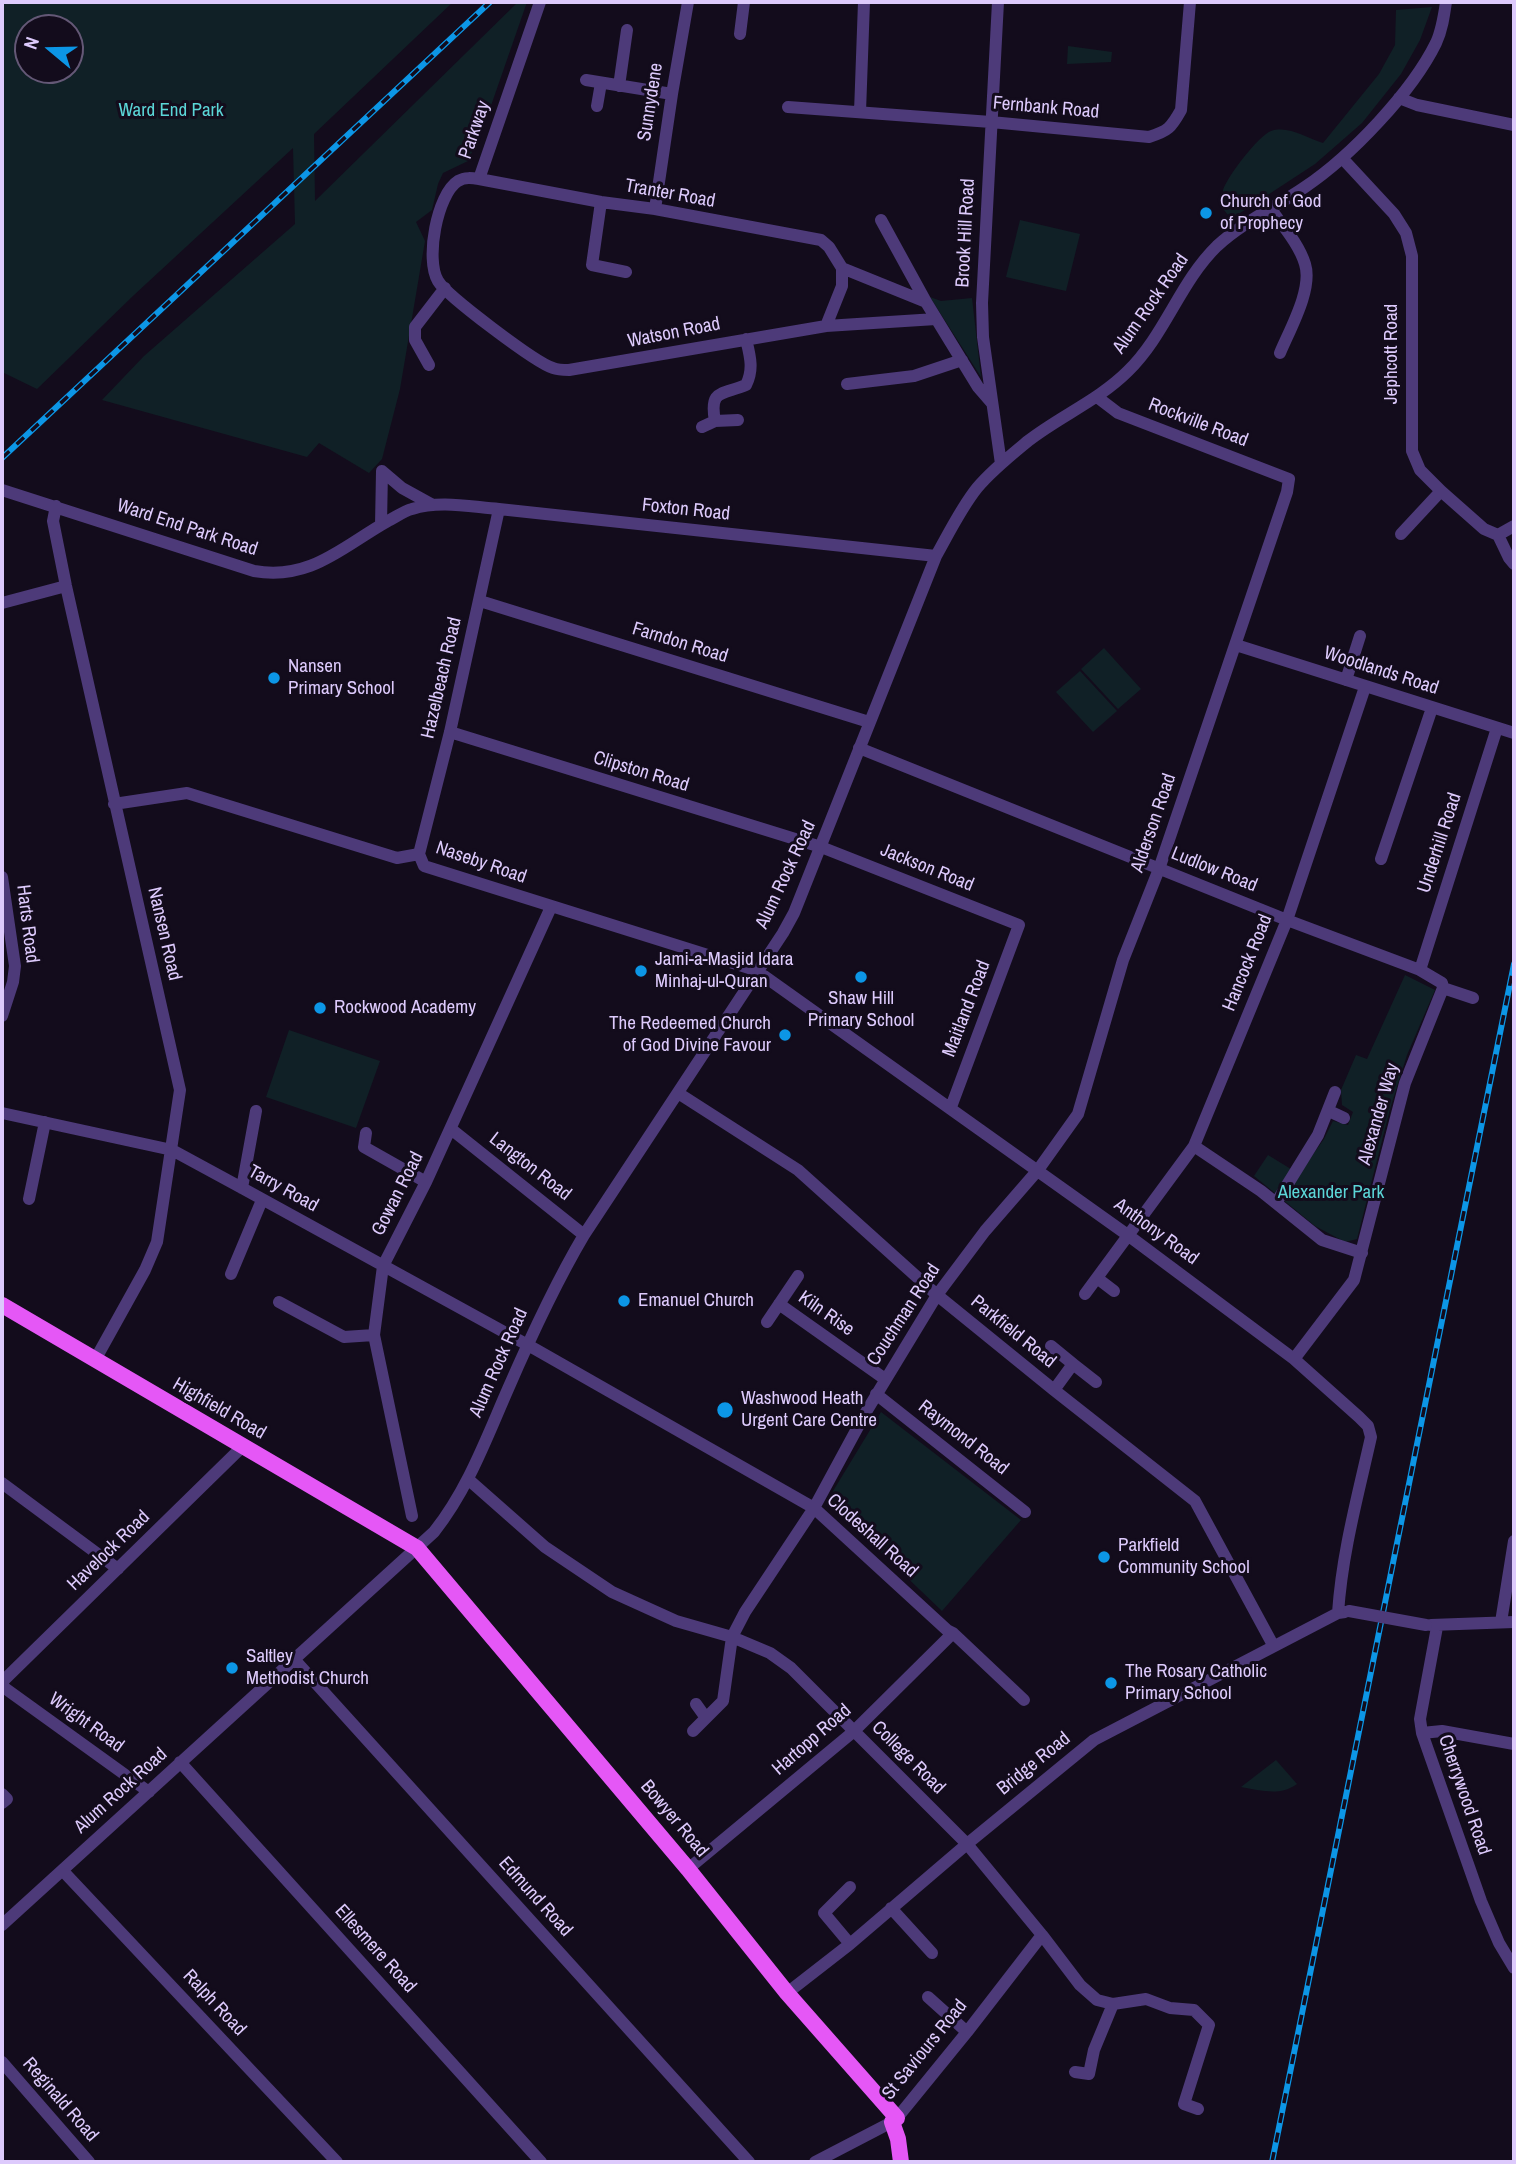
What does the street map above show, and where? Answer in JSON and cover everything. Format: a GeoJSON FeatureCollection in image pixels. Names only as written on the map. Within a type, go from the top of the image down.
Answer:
{"type":"FeatureCollection","features":[{"type":"Feature","properties":{"kind":"main road","name":"Highfield Road"},"geometry":{"type":"LineString","coordinates":[[2,1305],[417,1548]]}},
{"type":"Feature","properties":{"kind":"main road","name":"Bowyer Road"},"geometry":{"type":"LineString","coordinates":[[417,1548],[688,1869],[787,1993],[895,2120]]}},
{"type":"Feature","properties":{"kind":"main road"},"geometry":{"type":"LineString","coordinates":[[895,2120],[901,2162]]}},
{"type":"Feature","properties":{"kind":"street","name":"Parkway"},"geometry":{"type":"LineString","coordinates":[[445,288],[438,281],[433,267],[432,247],[436,226],[449,190],[457,181],[479,178],[540,2]]}},
{"type":"Feature","properties":{"kind":"street","name":"Sunnydene"},"geometry":{"type":"LineString","coordinates":[[655,209],[671,94],[688,2]]}},
{"type":"Feature","properties":{"kind":"street"},"geometry":{"type":"LineString","coordinates":[[740,34],[744,2]]}},
{"type":"Feature","properties":{"kind":"street"},"geometry":{"type":"LineString","coordinates":[[860,112],[864,2]]}},
{"type":"Feature","properties":{"kind":"street","name":"Brook Hill Road"},"geometry":{"type":"LineString","coordinates":[[998,2],[982,303],[991,402],[1002,464]]}},
{"type":"Feature","properties":{"kind":"street","name":"Fernbank Road"},"geometry":{"type":"LineString","coordinates":[[788,107],[1149,137],[1166,131],[1181,110],[1190,2]]}},
{"type":"Feature","properties":{"kind":"street","name":"Alum Rock Road"},"geometry":{"type":"LineString","coordinates":[[2,1925],[417,1548],[449,1513],[469,1480],[562,1271],[794,913],[936,556],[952,526],[978,487],[1029,440],[1097,397],[1128,371],[1155,340],[1189,283],[1217,247],[1235,231],[1304,188],[1343,159],[1399,98],[1428,58],[1437,40],[1446,2]]}},
{"type":"Feature","properties":{"kind":"street"},"geometry":{"type":"LineString","coordinates":[[619,86],[627,30]]}},
{"type":"Feature","properties":{"kind":"street"},"geometry":{"type":"LineString","coordinates":[[586,80],[671,94]]}},
{"type":"Feature","properties":{"kind":"street"},"geometry":{"type":"LineString","coordinates":[[597,106],[601,83]]}},
{"type":"Feature","properties":{"kind":"street"},"geometry":{"type":"LineString","coordinates":[[1399,98],[1417,105],[1514,125]]}},
{"type":"Feature","properties":{"kind":"street","name":"Jephcott Road"},"geometry":{"type":"LineString","coordinates":[[1343,159],[1394,214],[1406,233],[1412,256],[1412,452],[1420,470],[1440,491],[1483,529],[1498,535]]}},
{"type":"Feature","properties":{"kind":"street","name":"Tranter Road"},"geometry":{"type":"LineString","coordinates":[[479,178],[821,240],[830,247],[842,268]]}},
{"type":"Feature","properties":{"kind":"street"},"geometry":{"type":"LineString","coordinates":[[601,202],[592,265],[626,272]]}},
{"type":"Feature","properties":{"kind":"street"},"geometry":{"type":"LineString","coordinates":[[1270,208],[1306,266],[1307,282],[1280,353]]}},
{"type":"Feature","properties":{"kind":"street"},"geometry":{"type":"LineString","coordinates":[[881,220],[936,319],[978,387],[991,402]]}},
{"type":"Feature","properties":{"kind":"street"},"geometry":{"type":"LineString","coordinates":[[826,326],[842,286],[842,268],[926,302]]}},
{"type":"Feature","properties":{"kind":"street"},"geometry":{"type":"LineString","coordinates":[[429,365],[415,341],[415,327],[445,288]]}},
{"type":"Feature","properties":{"kind":"street","name":"Watson Road"},"geometry":{"type":"LineString","coordinates":[[445,288],[534,359],[554,369],[569,370],[826,326],[936,319]]}},
{"type":"Feature","properties":{"kind":"street"},"geometry":{"type":"LineString","coordinates":[[715,421],[712,405],[714,398],[721,392],[746,385],[750,376],[752,367],[746,339]]}},
{"type":"Feature","properties":{"kind":"street"},"geometry":{"type":"LineString","coordinates":[[847,384],[914,376],[962,360]]}},
{"type":"Feature","properties":{"kind":"street","name":"Rockville Road"},"geometry":{"type":"LineString","coordinates":[[1097,397],[1118,413],[1289,479]]}},
{"type":"Feature","properties":{"kind":"street"},"geometry":{"type":"LineString","coordinates":[[702,427],[715,421],[738,420]]}},
{"type":"Feature","properties":{"kind":"street"},"geometry":{"type":"LineString","coordinates":[[381,525],[382,471],[402,488],[431,504]]}},
{"type":"Feature","properties":{"kind":"street","name":"Alderson Road"},"geometry":{"type":"LineString","coordinates":[[1038,1170],[1078,1114],[1123,960],[1160,869],[1287,492],[1289,479]]}},
{"type":"Feature","properties":{"kind":"street","name":"Ward End Park Road"},"geometry":{"type":"LineString","coordinates":[[2,490],[254,571],[268,573],[307,568],[327,560],[409,509],[431,504]]}},
{"type":"Feature","properties":{"kind":"street"},"geometry":{"type":"LineString","coordinates":[[1401,534],[1440,491]]}},
{"type":"Feature","properties":{"kind":"street","name":"Foxton Road"},"geometry":{"type":"LineString","coordinates":[[431,504],[936,556]]}},
{"type":"Feature","properties":{"kind":"street","name":"Nansen Road"},"geometry":{"type":"LineString","coordinates":[[56,506],[53,522],[66,586],[180,1090],[156,1242],[145,1270],[95,1360]]}},
{"type":"Feature","properties":{"kind":"street","name":"Hazelbeach Road"},"geometry":{"type":"LineString","coordinates":[[419,854],[450,732],[499,509]]}},
{"type":"Feature","properties":{"kind":"street"},"geometry":{"type":"LineString","coordinates":[[1513,529],[1498,535],[1514,564]]}},
{"type":"Feature","properties":{"kind":"street"},"geometry":{"type":"LineString","coordinates":[[2,603],[66,586]]}},
{"type":"Feature","properties":{"kind":"street","name":"Farndon Road"},"geometry":{"type":"LineString","coordinates":[[480,601],[869,722]]}},
{"type":"Feature","properties":{"kind":"street"},"geometry":{"type":"LineString","coordinates":[[1346,680],[1360,636]]}},
{"type":"Feature","properties":{"kind":"street","name":"Woodlands Road"},"geometry":{"type":"LineString","coordinates":[[1236,645],[1514,733]]}},
{"type":"Feature","properties":{"kind":"street","name":"Hancock Road"},"geometry":{"type":"LineString","coordinates":[[1085,1294],[1194,1146],[1287,920],[1365,687]]}},
{"type":"Feature","properties":{"kind":"street"},"geometry":{"type":"LineString","coordinates":[[1381,859],[1432,708]]}},
{"type":"Feature","properties":{"kind":"street","name":"Underhill Road"},"geometry":{"type":"LineString","coordinates":[[1420,971],[1497,728]]}},
{"type":"Feature","properties":{"kind":"street","name":"Clipston Road"},"geometry":{"type":"LineString","coordinates":[[450,732],[821,847]]}},
{"type":"Feature","properties":{"kind":"street","name":"Ludlow Road"},"geometry":{"type":"LineString","coordinates":[[859,748],[1420,971],[1442,983],[1443,988],[1473,998]]}},
{"type":"Feature","properties":{"kind":"street","name":"Naseby Road"},"geometry":{"type":"LineString","coordinates":[[114,804],[187,793],[397,858],[419,854],[424,866],[756,972]]}},
{"type":"Feature","properties":{"kind":"street","name":"Jackson Road"},"geometry":{"type":"LineString","coordinates":[[821,847],[1019,925]]}},
{"type":"Feature","properties":{"kind":"street","name":"Harts Road"},"geometry":{"type":"LineString","coordinates":[[2,883],[15,966],[2,1016]]}},
{"type":"Feature","properties":{"kind":"street","name":"Gowan Road"},"geometry":{"type":"LineString","coordinates":[[412,1516],[374,1335],[383,1266],[451,1129],[551,906]]}},
{"type":"Feature","properties":{"kind":"street","name":"Maitland Road"},"geometry":{"type":"LineString","coordinates":[[951,1107],[1019,925]]}},
{"type":"Feature","properties":{"kind":"street","name":"Anthony Road"},"geometry":{"type":"LineString","coordinates":[[756,972],[951,1107],[1129,1236],[1294,1359],[1368,1426],[1370,1437],[1339,1592],[1343,1612]]}},
{"type":"Feature","properties":{"kind":"street","name":"Alexander Way"},"geometry":{"type":"LineString","coordinates":[[1294,1359],[1354,1280],[1405,1083],[1443,988]]}},
{"type":"Feature","properties":{"kind":"street"},"geometry":{"type":"LineString","coordinates":[[1276,1203],[1318,1135],[1335,1092]]}},
{"type":"Feature","properties":{"kind":"street","name":"Parkfield Road"},"geometry":{"type":"LineString","coordinates":[[678,1093],[798,1170],[937,1294],[1195,1500],[1273,1645]]}},
{"type":"Feature","properties":{"kind":"street"},"geometry":{"type":"LineString","coordinates":[[242,1188],[256,1111]]}},
{"type":"Feature","properties":{"kind":"street"},"geometry":{"type":"LineString","coordinates":[[1329,1111],[1344,1118]]}},
{"type":"Feature","properties":{"kind":"street","name":"Tarry Road"},"geometry":{"type":"LineString","coordinates":[[2,1113],[172,1150],[527,1346]]}},
{"type":"Feature","properties":{"kind":"street"},"geometry":{"type":"LineString","coordinates":[[29,1199],[45,1122]]}},
{"type":"Feature","properties":{"kind":"street","name":"Langton Road"},"geometry":{"type":"LineString","coordinates":[[451,1129],[584,1235]]}},
{"type":"Feature","properties":{"kind":"street"},"geometry":{"type":"LineString","coordinates":[[366,1133],[364,1147],[426,1182]]}},
{"type":"Feature","properties":{"kind":"street"},"geometry":{"type":"LineString","coordinates":[[1194,1146],[1276,1203],[1322,1240],[1362,1253]]}},
{"type":"Feature","properties":{"kind":"street","name":"Couchman Road"},"geometry":{"type":"LineString","coordinates":[[732,1637],[745,1612],[814,1508],[876,1394],[937,1294],[985,1231],[1038,1170]]}},
{"type":"Feature","properties":{"kind":"street"},"geometry":{"type":"LineString","coordinates":[[230,1274],[262,1200]]}},
{"type":"Feature","properties":{"kind":"street","name":"Kiln Rise"},"geometry":{"type":"LineString","coordinates":[[767,1322],[798,1276]]}},
{"type":"Feature","properties":{"kind":"street"},"geometry":{"type":"LineString","coordinates":[[1097,1279],[1114,1291]]}},
{"type":"Feature","properties":{"kind":"street"},"geometry":{"type":"LineString","coordinates":[[279,1302],[344,1337],[374,1335]]}},
{"type":"Feature","properties":{"kind":"street","name":"Kiln Rise"},"geometry":{"type":"LineString","coordinates":[[779,1304],[885,1379]]}},
{"type":"Feature","properties":{"kind":"street","name":"Clodeshall Road"},"geometry":{"type":"LineString","coordinates":[[527,1346],[814,1508],[1024,1700]]}},
{"type":"Feature","properties":{"kind":"street"},"geometry":{"type":"LineString","coordinates":[[1051,1346],[1096,1382]]}},
{"type":"Feature","properties":{"kind":"street"},"geometry":{"type":"LineString","coordinates":[[1054,1390],[1073,1364]]}},
{"type":"Feature","properties":{"kind":"street","name":"Raymond Road"},"geometry":{"type":"LineString","coordinates":[[876,1394],[1025,1512]]}},
{"type":"Feature","properties":{"kind":"street","name":"Havelock Road"},"geometry":{"type":"LineString","coordinates":[[2,1684],[242,1447]]}},
{"type":"Feature","properties":{"kind":"street","name":"College Road"},"geometry":{"type":"LineString","coordinates":[[469,1480],[545,1547],[612,1592],[676,1621],[732,1637],[770,1653],[791,1668],[967,1844],[1042,1934],[1080,1985],[1097,2000],[1112,2004]]}},
{"type":"Feature","properties":{"kind":"street"},"geometry":{"type":"LineString","coordinates":[[2,1483],[118,1569]]}},
{"type":"Feature","properties":{"kind":"street"},"geometry":{"type":"LineString","coordinates":[[1501,1622],[1514,1541]]}},
{"type":"Feature","properties":{"kind":"street"},"geometry":{"type":"LineString","coordinates":[[1343,1612],[1432,1626],[1514,1622]]}},
{"type":"Feature","properties":{"kind":"street","name":"Bridge Road"},"geometry":{"type":"LineString","coordinates":[[787,1993],[850,1944],[1094,1740],[1273,1645],[1343,1612]]}},
{"type":"Feature","properties":{"kind":"street","name":"Cherrywood Road"},"geometry":{"type":"LineString","coordinates":[[1432,1626],[1420,1719],[1422,1733],[1481,1901],[1499,1943],[1514,1968]]}},
{"type":"Feature","properties":{"kind":"street","name":"Hartopp Road"},"geometry":{"type":"LineString","coordinates":[[688,1869],[853,1732],[953,1633]]}},
{"type":"Feature","properties":{"kind":"street"},"geometry":{"type":"LineString","coordinates":[[693,1731],[723,1701],[732,1637]]}},
{"type":"Feature","properties":{"kind":"street","name":"Edmund Road"},"geometry":{"type":"LineString","coordinates":[[293,1658],[749,2162]]}},
{"type":"Feature","properties":{"kind":"street","name":"Wright Road"},"geometry":{"type":"LineString","coordinates":[[2,1684],[149,1792]]}},
{"type":"Feature","properties":{"kind":"street"},"geometry":{"type":"LineString","coordinates":[[696,1704],[706,1718]]}},
{"type":"Feature","properties":{"kind":"street"},"geometry":{"type":"LineString","coordinates":[[1422,1733],[1441,1731],[1514,1744]]}},
{"type":"Feature","properties":{"kind":"street","name":"Ellesmere Road"},"geometry":{"type":"LineString","coordinates":[[180,1762],[541,2162]]}},
{"type":"Feature","properties":{"kind":"street"},"geometry":{"type":"LineString","coordinates":[[2,1794],[7,1798],[2,1803]]}},
{"type":"Feature","properties":{"kind":"street","name":"Ralph Road"},"geometry":{"type":"LineString","coordinates":[[63,1871],[337,2162]]}},
{"type":"Feature","properties":{"kind":"street"},"geometry":{"type":"LineString","coordinates":[[850,1887],[824,1913],[850,1944]]}},
{"type":"Feature","properties":{"kind":"street"},"geometry":{"type":"LineString","coordinates":[[891,1908],[932,1953]]}},
{"type":"Feature","properties":{"kind":"street","name":"St Saviours Road"},"geometry":{"type":"LineString","coordinates":[[815,2162],[895,2120],[1042,1934]]}},
{"type":"Feature","properties":{"kind":"street"},"geometry":{"type":"LineString","coordinates":[[928,1997],[967,2032]]}},
{"type":"Feature","properties":{"kind":"street"},"geometry":{"type":"LineString","coordinates":[[1075,2072],[1089,2074],[1094,2050],[1112,2004],[1146,1999],[1170,2008],[1194,2010],[1209,2025],[1184,2104],[1198,2109]]}},
{"type":"Feature","properties":{"kind":"street","name":"Reginald Road"},"geometry":{"type":"LineString","coordinates":[[2,2062],[89,2162]]}},
{"type":"Feature","properties":{"kind":"green space","name":"Ward End Park"},"geometry":{"type":"Polygon","coordinates":[[[2,2],[453,2],[314,134],[315,201],[518,2],[527,2],[485,123],[468,161],[443,173],[432,210],[416,222],[425,241],[400,389],[382,459],[369,473],[319,443],[307,457],[102,400],[144,356],[295,224],[293,148],[37,389],[2,372],[2,2]]]}},
{"type":"Feature","properties":{"kind":"green space"},"geometry":{"type":"Polygon","coordinates":[[[1432,7],[1420,40],[1401,74],[1362,123],[1315,164],[1231,219],[1221,206],[1223,190],[1251,148],[1265,134],[1277,130],[1297,133],[1323,143],[1379,74],[1395,45],[1396,10],[1432,7]]]}},
{"type":"Feature","properties":{"kind":"green space"},"geometry":{"type":"Polygon","coordinates":[[[1068,46],[1112,52],[1111,62],[1067,64],[1068,46]]]}},
{"type":"Feature","properties":{"kind":"green space"},"geometry":{"type":"Polygon","coordinates":[[[1020,220],[1080,234],[1066,291],[1006,277],[1020,220]]]}},
{"type":"Feature","properties":{"kind":"green space"},"geometry":{"type":"Polygon","coordinates":[[[930,297],[941,301],[972,298],[981,377],[930,297]]]}},
{"type":"Feature","properties":{"kind":"green space"},"geometry":{"type":"Polygon","coordinates":[[[1104,648],[1141,689],[1118,709],[1081,669],[1104,648]]]}},
{"type":"Feature","properties":{"kind":"green space"},"geometry":{"type":"Polygon","coordinates":[[[1080,671],[1117,711],[1093,732],[1056,692],[1080,671]]]}},
{"type":"Feature","properties":{"kind":"green space","name":"Alexander Park"},"geometry":{"type":"Polygon","coordinates":[[[1405,975],[1435,990],[1407,1055],[1390,1109],[1357,1239],[1345,1242],[1315,1226],[1254,1176],[1268,1155],[1299,1174],[1324,1139],[1333,1121],[1348,1125],[1353,1112],[1342,1105],[1341,1090],[1356,1055],[1367,1059],[1405,975]]]}},
{"type":"Feature","properties":{"kind":"green space"},"geometry":{"type":"Polygon","coordinates":[[[289,1030],[380,1061],[356,1128],[266,1097],[289,1030]]]}},
{"type":"Feature","properties":{"kind":"green space"},"geometry":{"type":"Polygon","coordinates":[[[881,1412],[1021,1520],[942,1611],[827,1501],[881,1412]]]}},
{"type":"Feature","properties":{"kind":"green space"},"geometry":{"type":"Polygon","coordinates":[[[1276,1760],[1297,1784],[1276,1791],[1241,1787],[1276,1760]]]}},
{"type":"Feature","properties":{"kind":"railway"},"geometry":{"type":"LineString","coordinates":[[2,458],[490,2]]}},
{"type":"Feature","properties":{"kind":"railway"},"geometry":{"type":"LineString","coordinates":[[1272,2162],[1514,964]]}},
{"type":"Feature","properties":{"kind":"place","name":"Church of God of Prophecy"},"geometry":{"type":"Point","coordinates":[1206,213]}},
{"type":"Feature","properties":{"kind":"place","name":"Nansen Primary School"},"geometry":{"type":"Point","coordinates":[274,678]}},
{"type":"Feature","properties":{"kind":"place","name":"Jami-a-Masjid Idara Minhaj-ul-Quran"},"geometry":{"type":"Point","coordinates":[641,971]}},
{"type":"Feature","properties":{"kind":"place","name":"Shaw Hill Primary School"},"geometry":{"type":"Point","coordinates":[861,977]}},
{"type":"Feature","properties":{"kind":"place","name":"Rockwood Academy"},"geometry":{"type":"Point","coordinates":[320,1008]}},
{"type":"Feature","properties":{"kind":"place","name":"The Redeemed Church of God Divine Favour"},"geometry":{"type":"Point","coordinates":[785,1035]}},
{"type":"Feature","properties":{"kind":"place","name":"Emanuel Church"},"geometry":{"type":"Point","coordinates":[624,1301]}},
{"type":"Feature","properties":{"kind":"place","name":"Washwood Heath Urgent Care Centre"},"geometry":{"type":"Point","coordinates":[725,1410]}},
{"type":"Feature","properties":{"kind":"place","name":"Parkfield Community School"},"geometry":{"type":"Point","coordinates":[1104,1557]}},
{"type":"Feature","properties":{"kind":"place","name":"Saltley Methodist Church"},"geometry":{"type":"Point","coordinates":[232,1668]}},
{"type":"Feature","properties":{"kind":"place","name":"The Rosary Catholic Primary School"},"geometry":{"type":"Point","coordinates":[1111,1683]}}]}
